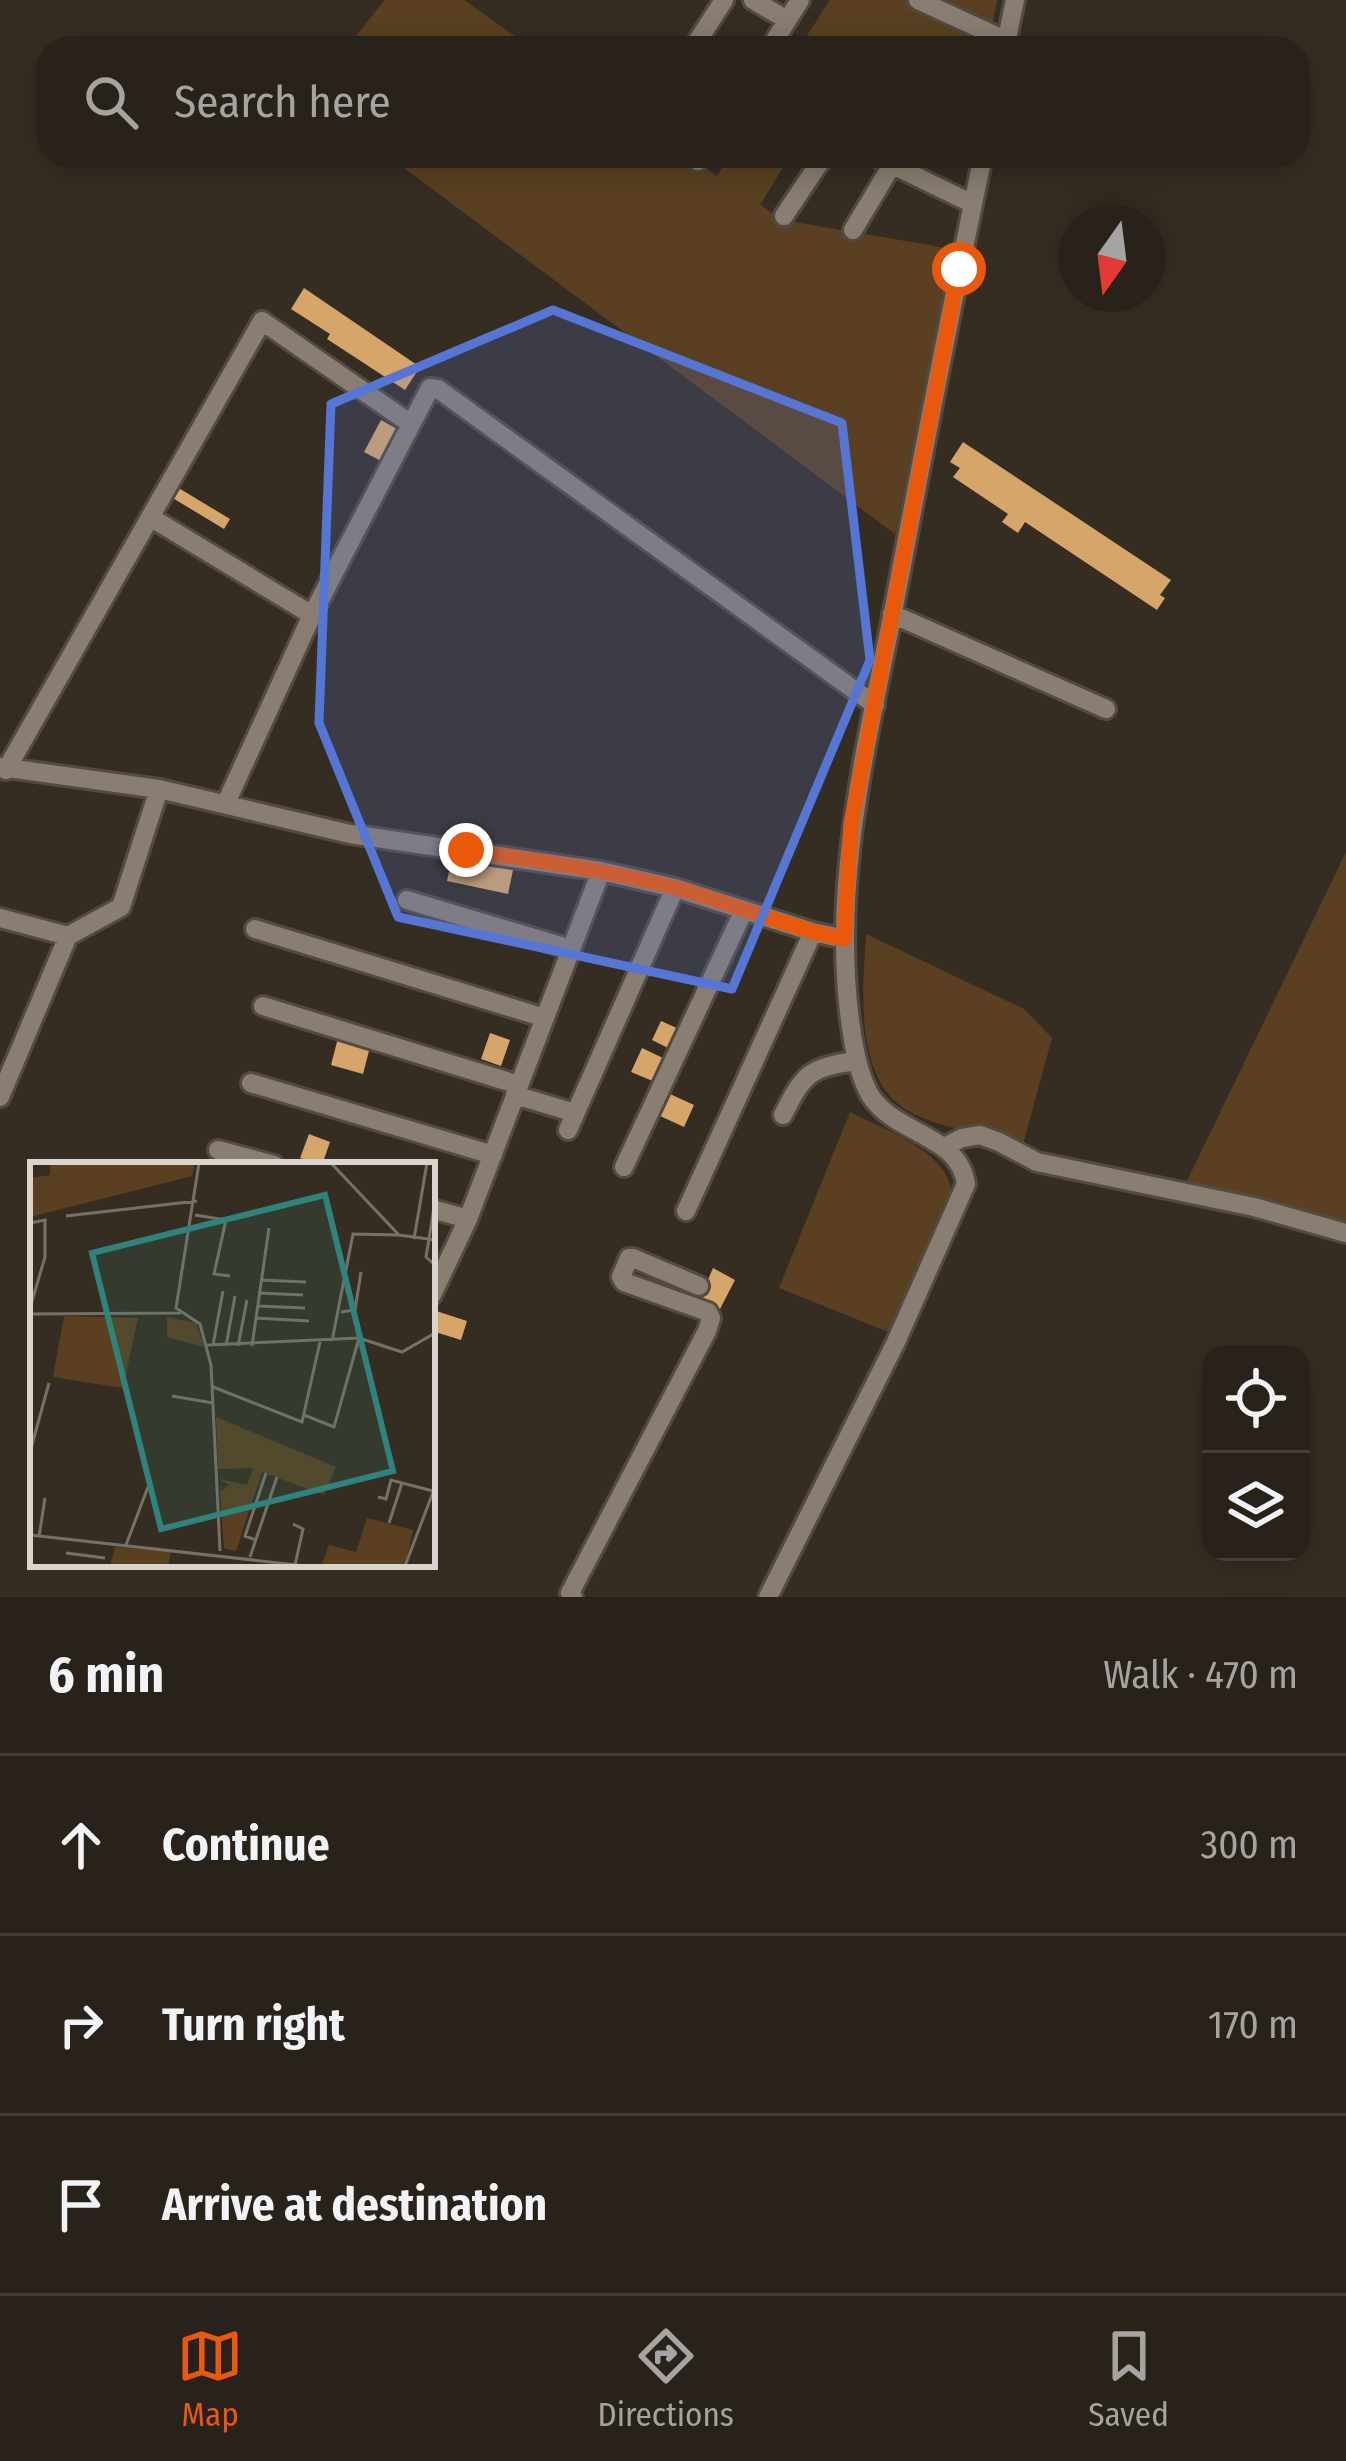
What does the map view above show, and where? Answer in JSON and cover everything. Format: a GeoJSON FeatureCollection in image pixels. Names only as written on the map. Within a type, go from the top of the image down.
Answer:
{"type":"FeatureCollection","features":[{"type":"Feature","properties":{"kind":"street"},"geometry":{"type":"LineString","coordinates":[[701,36],[724,0]]}},
{"type":"Feature","properties":{"kind":"street"},"geometry":{"type":"LineString","coordinates":[[753,0],[787,20]]}},
{"type":"Feature","properties":{"kind":"street"},"geometry":{"type":"LineString","coordinates":[[777,36],[800,0]]}},
{"type":"Feature","properties":{"kind":"street"},"geometry":{"type":"LineString","coordinates":[[918,0],[988,36]]}},
{"type":"Feature","properties":{"kind":"street"},"geometry":{"type":"LineString","coordinates":[[1008,36],[1015,0]]}},
{"type":"Feature","properties":{"kind":"street"},"geometry":{"type":"LineString","coordinates":[[784,216],[816,168]]}},
{"type":"Feature","properties":{"kind":"street"},"geometry":{"type":"LineString","coordinates":[[853,230],[890,168]]}},
{"type":"Feature","properties":{"kind":"street"},"geometry":{"type":"LineString","coordinates":[[898,168],[973,204]]}},
{"type":"Feature","properties":{"kind":"street"},"geometry":{"type":"LineString","coordinates":[[767,1597],[896,1342],[966,1184],[964,1167],[944,1147],[905,1127],[870,1094],[857,1061],[844,939],[851,824],[980,168]]}},
{"type":"Feature","properties":{"kind":"street"},"geometry":{"type":"LineString","coordinates":[[411,424],[262,321],[3,768],[159,788],[350,834],[601,871],[676,888],[844,939]]}},
{"type":"Feature","properties":{"kind":"street"},"geometry":{"type":"LineString","coordinates":[[226,803],[312,615],[428,389],[438,389],[875,706]]}},
{"type":"Feature","properties":{"kind":"street"},"geometry":{"type":"LineString","coordinates":[[150,517],[312,615]]}},
{"type":"Feature","properties":{"kind":"street"},"geometry":{"type":"LineString","coordinates":[[892,614],[1106,709]]}},
{"type":"Feature","properties":{"kind":"street"},"geometry":{"type":"LineString","coordinates":[[0,1097],[68,936],[121,907],[159,788]]}},
{"type":"Feature","properties":{"kind":"street"},"geometry":{"type":"LineString","coordinates":[[435,1284],[468,1219],[601,871]]}},
{"type":"Feature","properties":{"kind":"street"},"geometry":{"type":"LineString","coordinates":[[262,1006],[517,1090],[571,1121],[676,888]]}},
{"type":"Feature","properties":{"kind":"street"},"geometry":{"type":"LineString","coordinates":[[407,900],[571,949]]}},
{"type":"Feature","properties":{"kind":"street"},"geometry":{"type":"LineString","coordinates":[[624,1167],[744,910]]}},
{"type":"Feature","properties":{"kind":"street"},"geometry":{"type":"LineString","coordinates":[[0,918],[68,936]]}},
{"type":"Feature","properties":{"kind":"street"},"geometry":{"type":"LineString","coordinates":[[255,928],[545,1018]]}},
{"type":"Feature","properties":{"kind":"street"},"geometry":{"type":"LineString","coordinates":[[686,1211],[813,932]]}},
{"type":"Feature","properties":{"kind":"street"},"geometry":{"type":"LineString","coordinates":[[783,1114],[800,1082],[810,1074],[831,1064],[857,1061]]}},
{"type":"Feature","properties":{"kind":"street"},"geometry":{"type":"LineString","coordinates":[[251,1083],[493,1155]]}},
{"type":"Feature","properties":{"kind":"street"},"geometry":{"type":"LineString","coordinates":[[944,1147],[980,1136],[1037,1162],[1346,1232]]}},
{"type":"Feature","properties":{"kind":"street"},"geometry":{"type":"LineString","coordinates":[[218,1150],[263,1162]]}},
{"type":"Feature","properties":{"kind":"street"},"geometry":{"type":"LineString","coordinates":[[435,1210],[468,1219]]}},
{"type":"Feature","properties":{"kind":"street"},"geometry":{"type":"LineString","coordinates":[[573,1597],[570,1593],[711,1318],[707,1312],[624,1282],[625,1264],[633,1258],[699,1286]]}},
{"type":"Feature","properties":{"kind":"highlighted area"},"geometry":{"type":"Polygon","coordinates":[[[553,310],[842,423],[870,660],[732,989],[398,917],[319,723],[331,404],[553,310]]]}},
{"type":"Feature","properties":{"kind":"shaded area"},"geometry":{"type":"Polygon","coordinates":[[[385,0],[464,0],[515,36],[356,36],[385,0]]]}},
{"type":"Feature","properties":{"kind":"shaded area"},"geometry":{"type":"Polygon","coordinates":[[[830,0],[997,0],[990,36],[807,36],[830,0]]]}},
{"type":"Feature","properties":{"kind":"shaded area"},"geometry":{"type":"Polygon","coordinates":[[[404,168],[705,168],[717,176],[722,168],[783,168],[760,205],[783,220],[952,249],[895,534],[404,168]]]}},
{"type":"Feature","properties":{"kind":"shaded area"},"geometry":{"type":"Polygon","coordinates":[[[1346,852],[1346,1224],[1187,1181],[1346,852]]]}},
{"type":"Feature","properties":{"kind":"shaded area"},"geometry":{"type":"Polygon","coordinates":[[[866,934],[1024,1009],[1052,1038],[1023,1144],[927,1120],[894,1100],[880,1082],[866,1034],[866,934]]]}},
{"type":"Feature","properties":{"kind":"shaded area"},"geometry":{"type":"Polygon","coordinates":[[[850,1112],[925,1152],[946,1175],[951,1189],[891,1333],[779,1288],[850,1112]]]}},
{"type":"Feature","properties":{"kind":"building"},"geometry":{"type":"Polygon","coordinates":[[[304,288],[420,367],[405,390],[327,339],[330,334],[291,309],[304,288]]]}},
{"type":"Feature","properties":{"kind":"building"},"geometry":{"type":"Polygon","coordinates":[[[381,420],[399,430],[383,462],[364,452],[381,420]]]}},
{"type":"Feature","properties":{"kind":"building"},"geometry":{"type":"Polygon","coordinates":[[[963,442],[1171,580],[1160,595],[1165,598],[1157,610],[1025,522],[1018,533],[1002,522],[1008,514],[953,477],[960,468],[950,462],[963,442]]]}},
{"type":"Feature","properties":{"kind":"building"},"geometry":{"type":"Polygon","coordinates":[[[172,484],[230,519],[224,529],[166,494],[172,484]]]}},
{"type":"Feature","properties":{"kind":"building"},"geometry":{"type":"Polygon","coordinates":[[[452,857],[513,870],[508,894],[447,881],[452,857]]]}},
{"type":"Feature","properties":{"kind":"building"},"geometry":{"type":"Polygon","coordinates":[[[661,1021],[679,1029],[670,1049],[652,1040],[661,1021]]]}},
{"type":"Feature","properties":{"kind":"building"},"geometry":{"type":"Polygon","coordinates":[[[490,1033],[510,1040],[501,1066],[481,1059],[490,1033]]]}},
{"type":"Feature","properties":{"kind":"building"},"geometry":{"type":"Polygon","coordinates":[[[338,1038],[370,1047],[363,1074],[331,1065],[338,1038]]]}},
{"type":"Feature","properties":{"kind":"building"},"geometry":{"type":"Polygon","coordinates":[[[642,1048],[665,1059],[655,1082],[631,1072],[642,1048]]]}},
{"type":"Feature","properties":{"kind":"building"},"geometry":{"type":"Polygon","coordinates":[[[670,1094],[694,1105],[684,1127],[660,1116],[670,1094]]]}},
{"type":"Feature","properties":{"kind":"building"},"geometry":{"type":"Polygon","coordinates":[[[309,1134],[330,1142],[323,1162],[300,1158],[309,1134]]]}},
{"type":"Feature","properties":{"kind":"building"},"geometry":{"type":"Polygon","coordinates":[[[713,1268],[735,1280],[720,1309],[700,1298],[713,1268]]]}},
{"type":"Feature","properties":{"kind":"building"},"geometry":{"type":"Polygon","coordinates":[[[435,1311],[467,1321],[461,1340],[435,1332],[435,1311]]]}},
{"type":"Feature","properties":{"kind":"route"},"geometry":{"type":"LineString","coordinates":[[466,850],[676,888],[844,939],[851,824],[959,269]]}}]}
